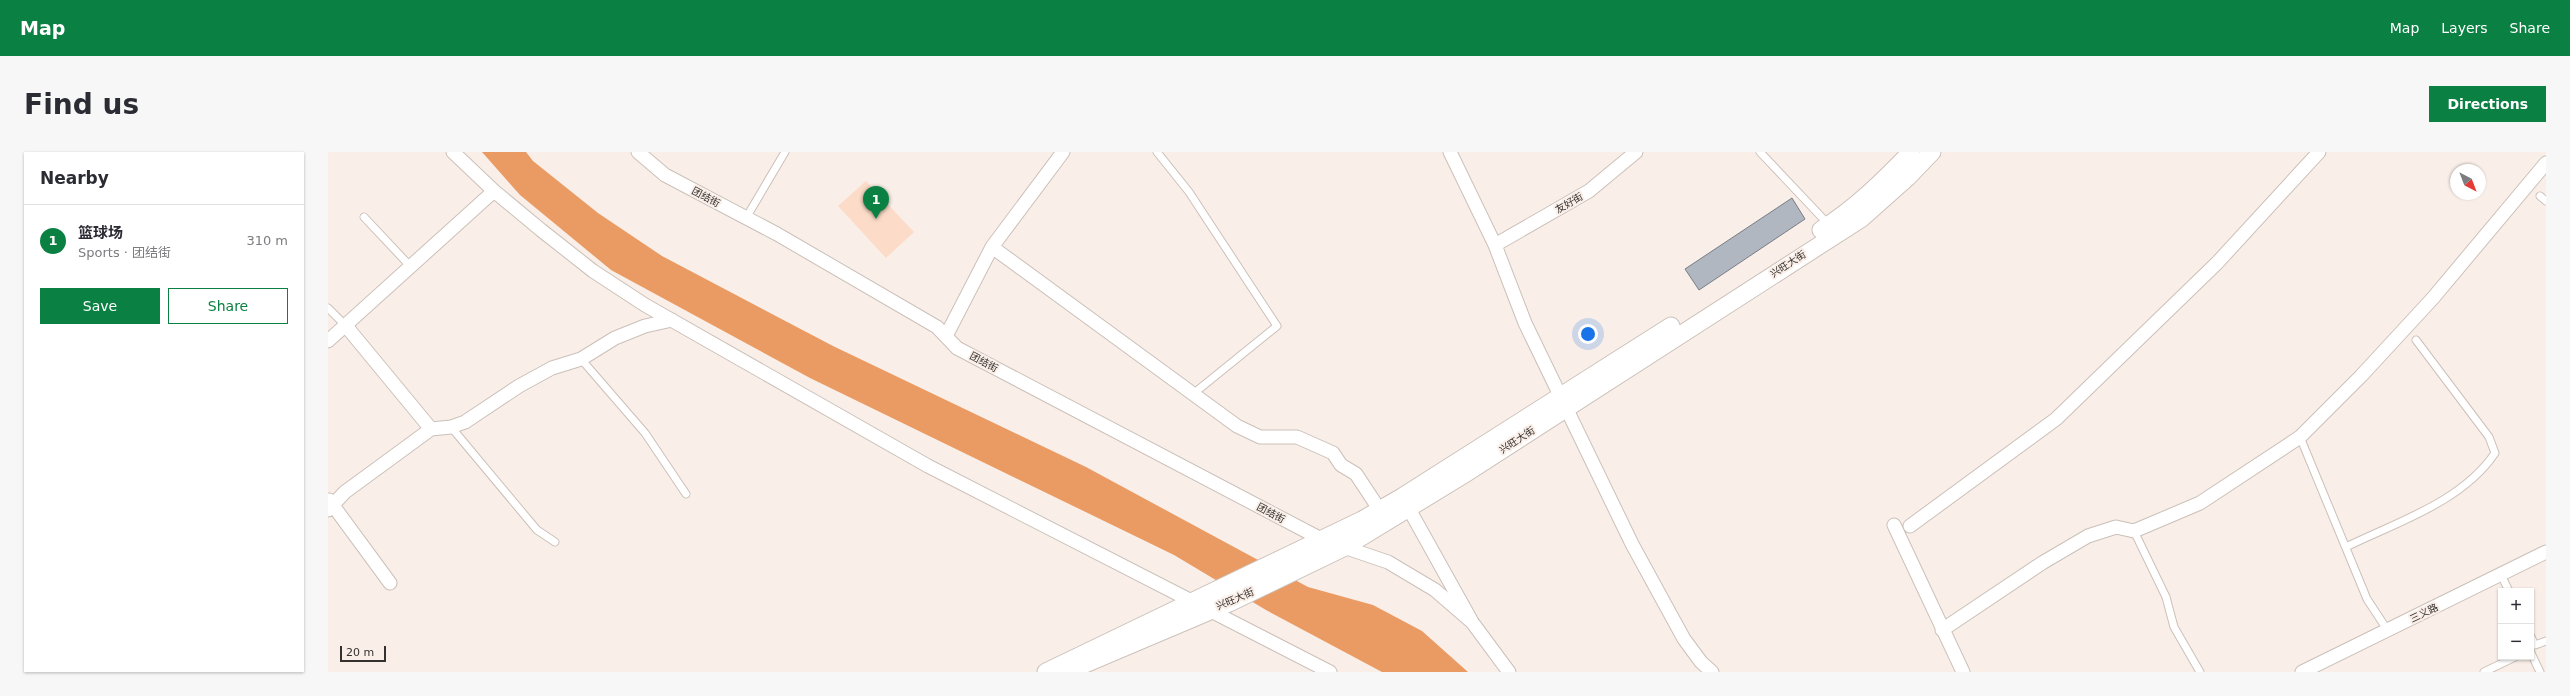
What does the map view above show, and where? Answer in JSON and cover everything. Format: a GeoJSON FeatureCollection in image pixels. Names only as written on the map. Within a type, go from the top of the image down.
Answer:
{"type":"FeatureCollection","features":[{"type":"Feature","properties":{"kind":"street"},"geometry":{"type":"LineString","coordinates":[[453,152],[494,191],[593,271],[672,320],[928,466],[1191,602],[1211,609],[1319,671]]}},
{"type":"Feature","properties":{"kind":"street","name":"团结街"},"geometry":{"type":"LineString","coordinates":[[638,152],[665,175],[746,218],[937,327],[957,348],[1334,547],[1388,562],[1435,590],[1472,622]]}},
{"type":"Feature","properties":{"kind":"street"},"geometry":{"type":"LineString","coordinates":[[946,336],[992,247],[1063,152]]}},
{"type":"Feature","properties":{"kind":"street"},"geometry":{"type":"LineString","coordinates":[[1450,152],[1495,245],[1525,323],[1632,544],[1684,639],[1701,662],[1712,672]]}},
{"type":"Feature","properties":{"kind":"street","name":"友好街"},"geometry":{"type":"LineString","coordinates":[[1495,245],[1589,191],[1636,152]]}},
{"type":"Feature","properties":{"kind":"street","name":"兴旺大街"},"geometry":{"type":"LineString","coordinates":[[1070,671],[1211,609],[1229,603],[1334,547],[1406,503],[1564,403],[1832,229],[1878,187],[1911,152]]}},
{"type":"Feature","properties":{"kind":"street","name":"兴旺大街"},"geometry":{"type":"LineString","coordinates":[[1832,229],[1862,218],[1884,200],[1932,152]]}},
{"type":"Feature","properties":{"kind":"street"},"geometry":{"type":"LineString","coordinates":[[1910,526],[2056,419],[2217,263],[2320,152]]}},
{"type":"Feature","properties":{"kind":"street"},"geometry":{"type":"LineString","coordinates":[[1942,630],[2042,563],[2088,536],[2116,527],[2134,531],[2200,503],[2300,437],[2361,376],[2433,298],[2546,163]]}},
{"type":"Feature","properties":{"kind":"street"},"geometry":{"type":"LineString","coordinates":[[328,341],[494,191]]}},
{"type":"Feature","properties":{"kind":"street"},"geometry":{"type":"LineString","coordinates":[[992,247],[1237,426],[1260,437],[1297,436],[1333,453],[1341,465],[1356,474],[1384,516]]}},
{"type":"Feature","properties":{"kind":"street"},"geometry":{"type":"LineString","coordinates":[[390,583],[330,505],[431,429],[451,427],[465,422],[552,368],[581,360],[615,338],[645,326],[672,320]]}},
{"type":"Feature","properties":{"kind":"street"},"geometry":{"type":"LineString","coordinates":[[346,326],[431,429]]}},
{"type":"Feature","properties":{"kind":"street"},"geometry":{"type":"LineString","coordinates":[[1406,503],[1472,622],[1509,672]]}},
{"type":"Feature","properties":{"kind":"street","name":"兴旺大街"},"geometry":{"type":"LineString","coordinates":[[1046,672],[1191,602],[1214,593],[1306,549],[1334,547],[1384,516]]}},
{"type":"Feature","properties":{"kind":"street"},"geometry":{"type":"LineString","coordinates":[[1894,526],[1963,672]]}},
{"type":"Feature","properties":{"kind":"street","name":"三义路"},"geometry":{"type":"LineString","coordinates":[[2302,672],[2546,552]]}},
{"type":"Feature","properties":{"kind":"lane"},"geometry":{"type":"LineString","coordinates":[[1157,152],[1189,192],[1277,326],[1193,394]]}},
{"type":"Feature","properties":{"kind":"lane"},"geometry":{"type":"LineString","coordinates":[[1760,152],[1832,229]]}},
{"type":"Feature","properties":{"kind":"lane"},"geometry":{"type":"LineString","coordinates":[[746,218],[782,153]]}},
{"type":"Feature","properties":{"kind":"lane"},"geometry":{"type":"LineString","coordinates":[[2540,196],[2546,201]]}},
{"type":"Feature","properties":{"kind":"lane"},"geometry":{"type":"LineString","coordinates":[[364,217],[411,267]]}},
{"type":"Feature","properties":{"kind":"lane"},"geometry":{"type":"LineString","coordinates":[[328,308],[346,326]]}},
{"type":"Feature","properties":{"kind":"lane"},"geometry":{"type":"LineString","coordinates":[[2346,547],[2445,499],[2483,471],[2495,454],[2489,437],[2416,340]]}},
{"type":"Feature","properties":{"kind":"lane"},"geometry":{"type":"LineString","coordinates":[[581,360],[645,433],[686,494]]}},
{"type":"Feature","properties":{"kind":"lane"},"geometry":{"type":"LineString","coordinates":[[451,427],[536,530],[555,542]]}},
{"type":"Feature","properties":{"kind":"lane"},"geometry":{"type":"LineString","coordinates":[[2300,437],[2368,599],[2388,631]]}},
{"type":"Feature","properties":{"kind":"lane"},"geometry":{"type":"LineString","coordinates":[[2134,531],[2166,597],[2174,627],[2200,672]]}},
{"type":"Feature","properties":{"kind":"lane"},"geometry":{"type":"LineString","coordinates":[[2501,575],[2508,588]]}},
{"type":"Feature","properties":{"kind":"lane"},"geometry":{"type":"LineString","coordinates":[[2534,646],[2546,640]]}},
{"type":"Feature","properties":{"kind":"lane"},"geometry":{"type":"LineString","coordinates":[[2484,672],[2509,660]]}},
{"type":"Feature","properties":{"kind":"lane"},"geometry":{"type":"LineString","coordinates":[[2534,660],[2540,672]]}},
{"type":"Feature","properties":{"kind":"shaded area"},"geometry":{"type":"Polygon","coordinates":[[[482,152],[526,152],[533,161],[598,213],[662,256],[833,346],[1086,467],[1308,587],[1373,605],[1422,631],[1468,672],[1382,672],[1266,610],[1174,555],[810,378],[611,270],[520,195],[482,152]]]}},
{"type":"Feature","properties":{"kind":"shaded area"},"geometry":{"type":"Polygon","coordinates":[[[866,181],[914,232],[886,258],[838,206],[866,181]]]}},
{"type":"Feature","properties":{"kind":"building"},"geometry":{"type":"Polygon","coordinates":[[[1792,198],[1805,219],[1699,290],[1685,269],[1792,198]]]}},
{"type":"Feature","properties":{"kind":"place","name":"篮球场"},"geometry":{"type":"Point","coordinates":[876,219]}}]}
